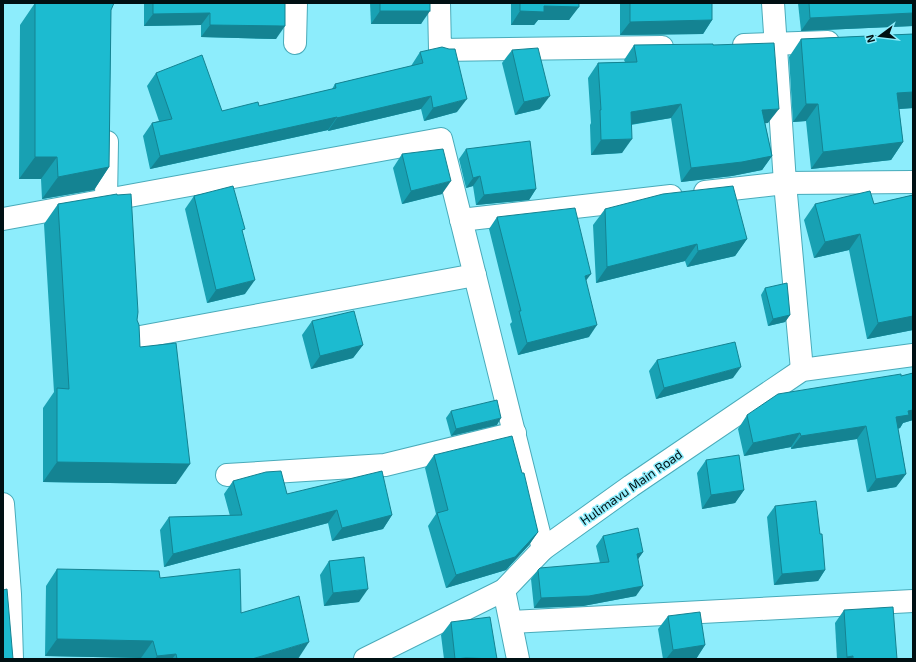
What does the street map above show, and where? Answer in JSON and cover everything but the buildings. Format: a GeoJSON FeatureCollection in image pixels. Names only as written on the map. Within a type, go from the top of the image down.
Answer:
{"type":"FeatureCollection","features":[{"type":"Feature","properties":{"kind":"street"},"geometry":{"type":"LineString","coordinates":[[295,43],[296,3]]}},
{"type":"Feature","properties":{"kind":"street"},"geometry":{"type":"LineString","coordinates":[[439,3],[440,50],[682,46]]}},
{"type":"Feature","properties":{"kind":"street"},"geometry":{"type":"LineString","coordinates":[[773,3],[785,183],[802,370]]}},
{"type":"Feature","properties":{"kind":"street"},"geometry":{"type":"LineString","coordinates":[[721,46],[776,45],[844,41]]}},
{"type":"Feature","properties":{"kind":"street"},"geometry":{"type":"LineString","coordinates":[[106,199],[107,120]]}},
{"type":"Feature","properties":{"kind":"street"},"geometry":{"type":"LineString","coordinates":[[3,218],[441,139],[544,549]]}},
{"type":"Feature","properties":{"kind":"street"},"geometry":{"type":"LineString","coordinates":[[461,220],[785,183],[913,182]]}},
{"type":"Feature","properties":{"kind":"street"},"geometry":{"type":"LineString","coordinates":[[135,338],[475,275]]}},
{"type":"Feature","properties":{"kind":"street","name":"Hulimavu Main Road"},"geometry":{"type":"LineString","coordinates":[[365,659],[504,590],[544,549],[631,486],[802,370],[913,355]]}},
{"type":"Feature","properties":{"kind":"street"},"geometry":{"type":"LineString","coordinates":[[227,475],[385,465],[515,433]]}},
{"type":"Feature","properties":{"kind":"street"},"geometry":{"type":"LineString","coordinates":[[3,504],[6,594],[12,659]]}},
{"type":"Feature","properties":{"kind":"street"},"geometry":{"type":"LineString","coordinates":[[504,590],[518,659]]}},
{"type":"Feature","properties":{"kind":"street"},"geometry":{"type":"LineString","coordinates":[[511,622],[913,601]]}}]}
